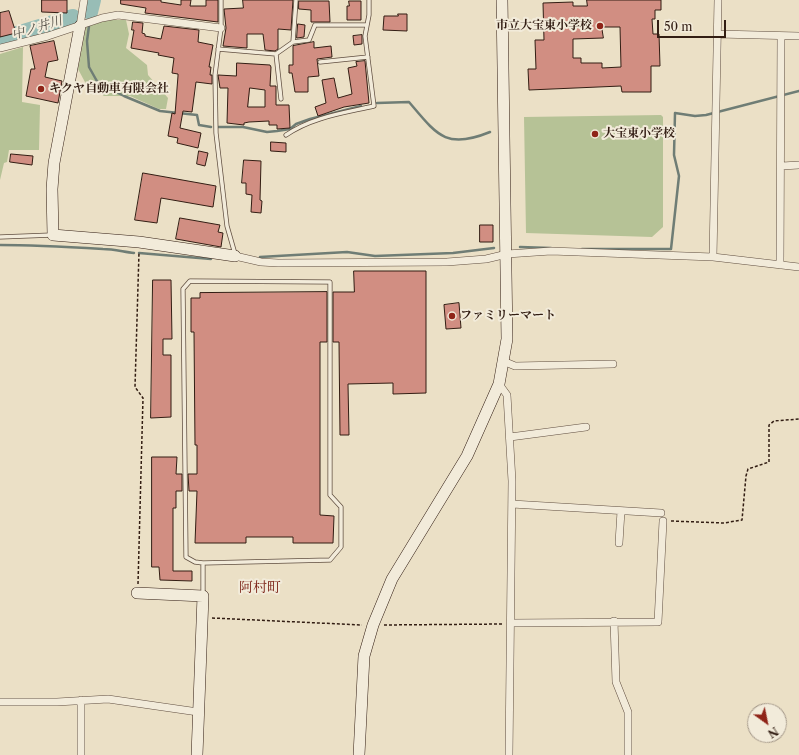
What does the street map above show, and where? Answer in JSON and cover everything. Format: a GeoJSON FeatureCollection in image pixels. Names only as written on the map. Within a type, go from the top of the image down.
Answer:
{"type":"FeatureCollection","features":[{"type":"Feature","properties":{"kind":"street"},"geometry":{"type":"LineString","coordinates":[[84,0],[54,163],[52,189],[53,235],[139,242],[272,263],[341,264],[447,262],[486,259],[506,254],[551,251],[713,257],[799,267]]}},
{"type":"Feature","properties":{"kind":"street"},"geometry":{"type":"LineString","coordinates":[[358,755],[358,731],[364,656],[373,625],[392,579],[467,456],[499,384],[506,339],[502,0]]}},
{"type":"Feature","properties":{"kind":"street"},"geometry":{"type":"LineString","coordinates":[[713,257],[718,0]]}},
{"type":"Feature","properties":{"kind":"street"},"geometry":{"type":"LineString","coordinates":[[0,48],[80,26],[102,18],[118,16],[221,28]]}},
{"type":"Feature","properties":{"kind":"street"},"geometry":{"type":"LineString","coordinates":[[718,34],[799,36]]}},
{"type":"Feature","properties":{"kind":"street"},"geometry":{"type":"LineString","coordinates":[[780,265],[782,166],[781,36]]}},
{"type":"Feature","properties":{"kind":"street"},"geometry":{"type":"LineString","coordinates":[[782,166],[799,165]]}},
{"type":"Feature","properties":{"kind":"street"},"geometry":{"type":"LineString","coordinates":[[503,361],[515,366],[613,364]]}},
{"type":"Feature","properties":{"kind":"street"},"geometry":{"type":"LineString","coordinates":[[499,384],[507,395],[512,504],[509,755]]}},
{"type":"Feature","properties":{"kind":"street"},"geometry":{"type":"LineString","coordinates":[[510,437],[586,427]]}},
{"type":"Feature","properties":{"kind":"street"},"geometry":{"type":"LineString","coordinates":[[512,504],[661,513]]}},
{"type":"Feature","properties":{"kind":"street"},"geometry":{"type":"LineString","coordinates":[[619,543],[621,511]]}},
{"type":"Feature","properties":{"kind":"street"},"geometry":{"type":"LineString","coordinates":[[511,623],[658,622],[663,521]]}},
{"type":"Feature","properties":{"kind":"street"},"geometry":{"type":"LineString","coordinates":[[137,593],[203,596],[197,755]]}},
{"type":"Feature","properties":{"kind":"street"},"geometry":{"type":"LineString","coordinates":[[614,622],[616,682],[628,712],[628,755]]}},
{"type":"Feature","properties":{"kind":"street"},"geometry":{"type":"LineString","coordinates":[[0,702],[108,699],[198,712]]}},
{"type":"Feature","properties":{"kind":"street"},"geometry":{"type":"LineString","coordinates":[[81,700],[81,755],[90,755]]}},
{"type":"Feature","properties":{"kind":"lane"},"geometry":{"type":"LineString","coordinates":[[221,0],[221,28],[215,75],[216,133],[227,226],[235,250],[235,256]]}},
{"type":"Feature","properties":{"kind":"lane"},"geometry":{"type":"LineString","coordinates":[[293,42],[296,0]]}},
{"type":"Feature","properties":{"kind":"lane"},"geometry":{"type":"LineString","coordinates":[[286,135],[299,126],[337,113],[374,106],[365,36],[369,15],[369,0]]}},
{"type":"Feature","properties":{"kind":"lane"},"geometry":{"type":"LineString","coordinates":[[218,49],[276,54],[293,42],[309,40],[315,25],[366,25]]}},
{"type":"Feature","properties":{"kind":"lane"},"geometry":{"type":"LineString","coordinates":[[276,54],[280,99]]}},
{"type":"Feature","properties":{"kind":"lane"},"geometry":{"type":"LineString","coordinates":[[320,62],[368,56]]}},
{"type":"Feature","properties":{"kind":"lane"},"geometry":{"type":"LineString","coordinates":[[0,237],[53,235]]}},
{"type":"Feature","properties":{"kind":"lane"},"geometry":{"type":"LineString","coordinates":[[190,281],[330,282],[330,495],[341,507],[341,547],[330,560],[203,562],[195,562],[186,557],[183,289],[190,281]]}},
{"type":"Feature","properties":{"kind":"lane"},"geometry":{"type":"LineString","coordinates":[[203,562],[203,596]]}},
{"type":"Feature","properties":{"kind":"path"},"geometry":{"type":"LineString","coordinates":[[137,593],[143,398],[135,387],[139,242]]}},
{"type":"Feature","properties":{"kind":"path"},"geometry":{"type":"LineString","coordinates":[[663,521],[724,523],[742,520],[748,469],[769,462],[769,425],[774,421],[799,420]]}},
{"type":"Feature","properties":{"kind":"path"},"geometry":{"type":"LineString","coordinates":[[202,617],[373,625],[511,623]]}},
{"type":"Feature","properties":{"kind":"green space"},"geometry":{"type":"Polygon","coordinates":[[[107,20],[126,20],[129,34],[126,48],[147,65],[148,75],[168,98],[166,109],[159,109],[130,96],[104,96],[86,84],[78,69],[86,27],[107,20]]]}},
{"type":"Feature","properties":{"kind":"green space"},"geometry":{"type":"Polygon","coordinates":[[[23,47],[22,102],[40,105],[39,150],[9,150],[7,162],[4,163],[0,180],[0,54],[23,47]]]}},
{"type":"Feature","properties":{"kind":"green space"},"geometry":{"type":"Polygon","coordinates":[[[661,115],[663,117],[663,227],[652,237],[526,233],[524,117],[661,115]]]}},
{"type":"Feature","properties":{"kind":"building"},"geometry":{"type":"Polygon","coordinates":[[[42,0],[67,0],[67,13],[42,12],[42,0]]]}},
{"type":"Feature","properties":{"kind":"building"},"geometry":{"type":"Polygon","coordinates":[[[121,0],[161,0],[161,2],[181,5],[181,0],[191,0],[190,6],[206,6],[206,0],[218,0],[218,22],[145,13],[146,8],[121,4],[121,0]]]}},
{"type":"Feature","properties":{"kind":"building"},"geometry":{"type":"Polygon","coordinates":[[[243,0],[293,0],[291,30],[278,29],[278,49],[275,51],[265,50],[263,34],[247,34],[247,48],[223,46],[226,28],[224,9],[243,8],[243,0]]]}},
{"type":"Feature","properties":{"kind":"building"},"geometry":{"type":"Polygon","coordinates":[[[587,0],[661,0],[661,10],[655,10],[655,19],[652,19],[653,34],[659,34],[660,66],[651,66],[651,92],[622,92],[621,86],[529,90],[528,69],[536,69],[535,40],[544,40],[543,3],[573,2],[573,6],[587,6],[587,0]],[[602,27],[603,38],[573,39],[573,58],[581,58],[581,63],[602,63],[602,68],[621,67],[620,27],[602,27]]]}},
{"type":"Feature","properties":{"kind":"building"},"geometry":{"type":"Polygon","coordinates":[[[299,1],[329,1],[330,22],[311,22],[311,10],[299,9],[299,1]]]}},
{"type":"Feature","properties":{"kind":"building"},"geometry":{"type":"Polygon","coordinates":[[[349,1],[361,1],[361,20],[347,20],[347,6],[349,6],[349,1]]]}},
{"type":"Feature","properties":{"kind":"building"},"geometry":{"type":"Polygon","coordinates":[[[9,11],[16,33],[0,37],[0,13],[9,11]]]}},
{"type":"Feature","properties":{"kind":"building"},"geometry":{"type":"Polygon","coordinates":[[[398,14],[407,14],[407,31],[383,30],[384,16],[398,16],[398,14]]]}},
{"type":"Feature","properties":{"kind":"building"},"geometry":{"type":"Polygon","coordinates":[[[133,22],[143,23],[142,33],[145,34],[145,36],[161,39],[164,26],[199,30],[198,42],[213,45],[209,67],[211,67],[210,75],[212,75],[212,84],[196,82],[192,112],[183,111],[180,128],[201,133],[198,148],[177,143],[178,138],[168,136],[172,113],[175,114],[178,76],[178,74],[172,73],[174,58],[158,55],[159,53],[131,48],[134,30],[132,30],[133,22]]]}},
{"type":"Feature","properties":{"kind":"building"},"geometry":{"type":"Polygon","coordinates":[[[298,24],[305,25],[304,37],[297,38],[298,24]]]}},
{"type":"Feature","properties":{"kind":"building"},"geometry":{"type":"Polygon","coordinates":[[[362,35],[362,44],[354,45],[353,36],[362,35]]]}},
{"type":"Feature","properties":{"kind":"building"},"geometry":{"type":"Polygon","coordinates":[[[54,41],[58,60],[48,62],[45,77],[62,81],[58,103],[26,96],[31,69],[35,69],[30,46],[54,41]]]}},
{"type":"Feature","properties":{"kind":"building"},"geometry":{"type":"Polygon","coordinates":[[[314,42],[314,48],[331,46],[332,57],[317,59],[319,76],[308,77],[308,92],[295,92],[292,73],[289,73],[289,65],[293,65],[293,46],[314,42]]]}},
{"type":"Feature","properties":{"kind":"building"},"geometry":{"type":"Polygon","coordinates":[[[365,61],[369,103],[344,107],[318,116],[315,107],[326,103],[322,80],[334,78],[338,98],[352,94],[348,68],[357,66],[356,62],[365,61]]]}},
{"type":"Feature","properties":{"kind":"building"},"geometry":{"type":"Polygon","coordinates":[[[237,63],[270,65],[270,86],[276,86],[276,105],[289,105],[290,128],[277,129],[277,125],[269,125],[269,121],[249,122],[244,123],[244,125],[227,123],[228,88],[220,88],[218,75],[236,76],[237,63]],[[250,88],[248,107],[265,107],[265,90],[250,88]]]}},
{"type":"Feature","properties":{"kind":"building"},"geometry":{"type":"Polygon","coordinates":[[[271,142],[286,143],[286,152],[271,151],[271,142]]]}},
{"type":"Feature","properties":{"kind":"building"},"geometry":{"type":"Polygon","coordinates":[[[199,151],[208,153],[205,166],[197,164],[199,151]]]}},
{"type":"Feature","properties":{"kind":"building"},"geometry":{"type":"Polygon","coordinates":[[[11,154],[33,156],[32,165],[10,162],[11,154]]]}},
{"type":"Feature","properties":{"kind":"building"},"geometry":{"type":"Polygon","coordinates":[[[244,160],[261,161],[261,213],[251,212],[252,195],[246,194],[246,183],[242,183],[244,160]]]}},
{"type":"Feature","properties":{"kind":"building"},"geometry":{"type":"Polygon","coordinates":[[[143,173],[216,186],[213,207],[161,198],[157,223],[135,220],[143,173]]]}},
{"type":"Feature","properties":{"kind":"building"},"geometry":{"type":"Polygon","coordinates":[[[180,218],[220,225],[218,232],[223,233],[221,247],[176,239],[180,218]]]}},
{"type":"Feature","properties":{"kind":"building"},"geometry":{"type":"Polygon","coordinates":[[[480,225],[493,225],[493,242],[480,242],[480,225]]]}},
{"type":"Feature","properties":{"kind":"building"},"geometry":{"type":"Polygon","coordinates":[[[354,271],[426,271],[426,393],[393,394],[393,383],[348,384],[349,435],[340,435],[339,342],[333,342],[333,292],[354,292],[354,271]]]}},
{"type":"Feature","properties":{"kind":"building"},"geometry":{"type":"Polygon","coordinates":[[[153,280],[171,280],[172,339],[163,339],[163,355],[171,355],[171,417],[151,418],[153,280]]]}},
{"type":"Feature","properties":{"kind":"building"},"geometry":{"type":"Polygon","coordinates":[[[327,292],[327,342],[320,342],[320,515],[334,516],[333,543],[293,543],[293,537],[246,537],[246,543],[195,543],[197,491],[189,491],[188,474],[197,474],[197,445],[195,445],[194,332],[191,332],[191,298],[200,298],[200,293],[327,292]]]}},
{"type":"Feature","properties":{"kind":"building","name":"ファミリーマート"},"geometry":{"type":"Polygon","coordinates":[[[459,303],[461,328],[446,329],[444,305],[459,303]]]}},
{"type":"Feature","properties":{"kind":"building"},"geometry":{"type":"Polygon","coordinates":[[[152,457],[177,457],[176,474],[182,474],[182,491],[176,491],[176,508],[173,508],[173,571],[192,571],[192,581],[160,580],[159,567],[152,567],[152,457]]]}},
{"type":"Feature","properties":{"kind":"waterway","name":"中ノ井川"},"geometry":{"type":"LineString","coordinates":[[90,12],[93,0]]}},
{"type":"Feature","properties":{"kind":"waterway","name":"中ノ井川"},"geometry":{"type":"LineString","coordinates":[[0,39],[73,17]]}},
{"type":"Feature","properties":{"kind":"waterway"},"geometry":{"type":"LineString","coordinates":[[89,26],[87,41],[89,67],[98,83],[160,111],[197,115],[199,125],[211,127]]}},
{"type":"Feature","properties":{"kind":"waterway"},"geometry":{"type":"LineString","coordinates":[[582,249],[671,249],[679,176],[674,155],[675,113],[695,116],[706,115],[799,91]]}},
{"type":"Feature","properties":{"kind":"waterway"},"geometry":{"type":"LineString","coordinates":[[377,103],[409,102],[435,131],[452,139],[463,140],[490,132]]}},
{"type":"Feature","properties":{"kind":"waterway"},"geometry":{"type":"LineString","coordinates":[[218,127],[243,127],[267,132],[277,131],[290,129],[296,124],[310,119],[361,106]]}},
{"type":"Feature","properties":{"kind":"waterway"},"geometry":{"type":"LineString","coordinates":[[0,245],[107,249],[134,253]]}},
{"type":"Feature","properties":{"kind":"waterway"},"geometry":{"type":"LineString","coordinates":[[520,247],[551,248]]}},
{"type":"Feature","properties":{"kind":"waterway"},"geometry":{"type":"LineString","coordinates":[[260,257],[347,252],[375,256],[453,253],[494,248]]}},
{"type":"Feature","properties":{"kind":"waterway"},"geometry":{"type":"LineString","coordinates":[[139,253],[211,259]]}},
{"type":"Feature","properties":{"kind":"place","name":"市立大宝東小学校"},"geometry":{"type":"Point","coordinates":[600,26]}},
{"type":"Feature","properties":{"kind":"place","name":"キクヤ自動車有限会社"},"geometry":{"type":"Point","coordinates":[41,89]}},
{"type":"Feature","properties":{"kind":"place","name":"大宝東小学校"},"geometry":{"type":"Point","coordinates":[595,134]}},
{"type":"Feature","properties":{"kind":"place","name":"ファミリーマート"},"geometry":{"type":"Point","coordinates":[452,316]}},
{"type":"Feature","properties":{"kind":"district","name":"阿村町"},"geometry":{"type":"Point","coordinates":[260,588]}}]}
